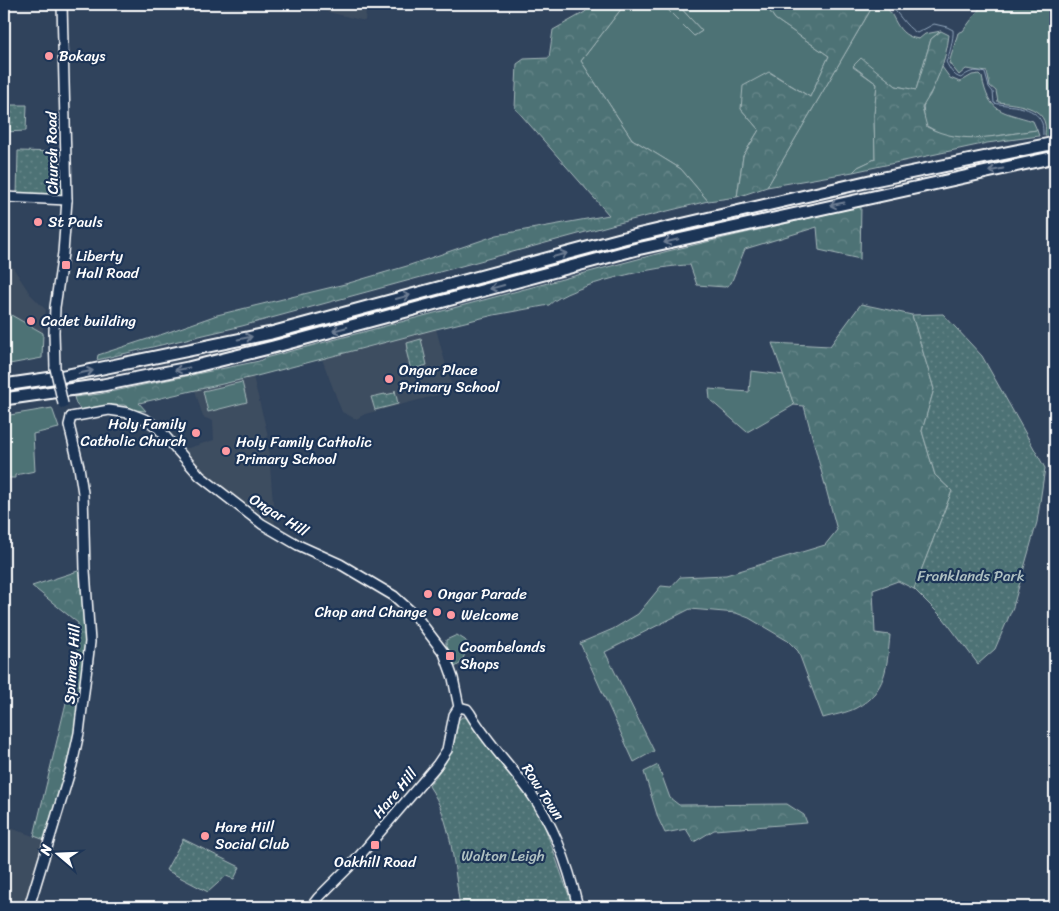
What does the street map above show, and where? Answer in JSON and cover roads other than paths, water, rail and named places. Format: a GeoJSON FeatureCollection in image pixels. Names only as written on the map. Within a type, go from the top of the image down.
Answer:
{"type":"FeatureCollection","features":[{"type":"Feature","properties":{"kind":"highway"},"geometry":{"type":"LineString","coordinates":[[4,384],[59,378],[271,333],[624,238],[865,182],[1054,143]]}},
{"type":"Feature","properties":{"kind":"highway"},"geometry":{"type":"LineString","coordinates":[[4,399],[103,385],[188,368],[637,249],[1055,156]]}},
{"type":"Feature","properties":{"kind":"street","name":"Church Road"},"geometry":{"type":"LineString","coordinates":[[62,4],[67,200],[63,253],[55,307],[54,339],[55,368],[63,404],[70,417]]}},
{"type":"Feature","properties":{"kind":"street"},"geometry":{"type":"LineString","coordinates":[[4,197],[67,200]]}},
{"type":"Feature","properties":{"kind":"street","name":"Ongar Hill"},"geometry":{"type":"LineString","coordinates":[[70,417],[109,410],[129,413],[147,420],[158,428],[200,476],[262,524],[374,583],[403,603],[441,648],[453,678]]}},
{"type":"Feature","properties":{"kind":"street","name":"Spinney Hill"},"geometry":{"type":"LineString","coordinates":[[29,907],[80,733],[90,642],[85,570],[83,493],[80,467],[69,425],[70,417]]}},
{"type":"Feature","properties":{"kind":"street","name":"Hare Hill"},"geometry":{"type":"LineString","coordinates":[[311,907],[356,860],[442,759],[450,742],[454,715],[459,707],[453,678]]}},
{"type":"Feature","properties":{"kind":"street","name":"Row Town"},"geometry":{"type":"LineString","coordinates":[[459,707],[470,712],[487,738],[540,807],[558,844],[578,907]]}},
{"type":"Feature","properties":{"kind":"waterway"},"geometry":{"type":"LineString","coordinates":[[888,4],[917,33],[934,24],[953,30],[951,47],[946,62],[952,72],[961,78],[972,72],[985,73],[989,87],[993,92],[994,103],[1021,107],[1033,112],[1042,123],[1043,135]]}},
{"type":"Feature","properties":{"kind":"waterway"},"geometry":{"type":"LineString","coordinates":[[1050,166],[1055,174]]}},
{"type":"Feature","properties":{"kind":"place","name":"Bokays"},"geometry":{"type":"Point","coordinates":[49,56]}},
{"type":"Feature","properties":{"kind":"place","name":"St Pauls"},"geometry":{"type":"Point","coordinates":[38,222]}},
{"type":"Feature","properties":{"kind":"place","name":"Liberty Hall Road"},"geometry":{"type":"Point","coordinates":[66,265]}},
{"type":"Feature","properties":{"kind":"place","name":"Cadet building"},"geometry":{"type":"Point","coordinates":[31,321]}},
{"type":"Feature","properties":{"kind":"place","name":"Ongar Place Primary School"},"geometry":{"type":"Point","coordinates":[389,379]}},
{"type":"Feature","properties":{"kind":"place","name":"Holy Family Catholic Church"},"geometry":{"type":"Point","coordinates":[196,433]}},
{"type":"Feature","properties":{"kind":"place","name":"Holy Family Catholic Primary School"},"geometry":{"type":"Point","coordinates":[226,451]}},
{"type":"Feature","properties":{"kind":"place","name":"Ongar Parade"},"geometry":{"type":"Point","coordinates":[428,594]}},
{"type":"Feature","properties":{"kind":"place","name":"Chop and Change"},"geometry":{"type":"Point","coordinates":[437,612]}},
{"type":"Feature","properties":{"kind":"place","name":"Welcome"},"geometry":{"type":"Point","coordinates":[451,615]}},
{"type":"Feature","properties":{"kind":"place","name":"Coombelands Shops"},"geometry":{"type":"Point","coordinates":[450,656]}},
{"type":"Feature","properties":{"kind":"place","name":"Hare Hill Social Club"},"geometry":{"type":"Point","coordinates":[205,836]}},
{"type":"Feature","properties":{"kind":"place","name":"Oakhill Road"},"geometry":{"type":"Point","coordinates":[375,845]}},
{"type":"Feature","properties":{"kind":"park label","name":"Franklands Park"},"geometry":{"type":"Point","coordinates":[971,576]}},
{"type":"Feature","properties":{"kind":"park label","name":"Walton Leigh"},"geometry":{"type":"Point","coordinates":[503,856]}}]}
